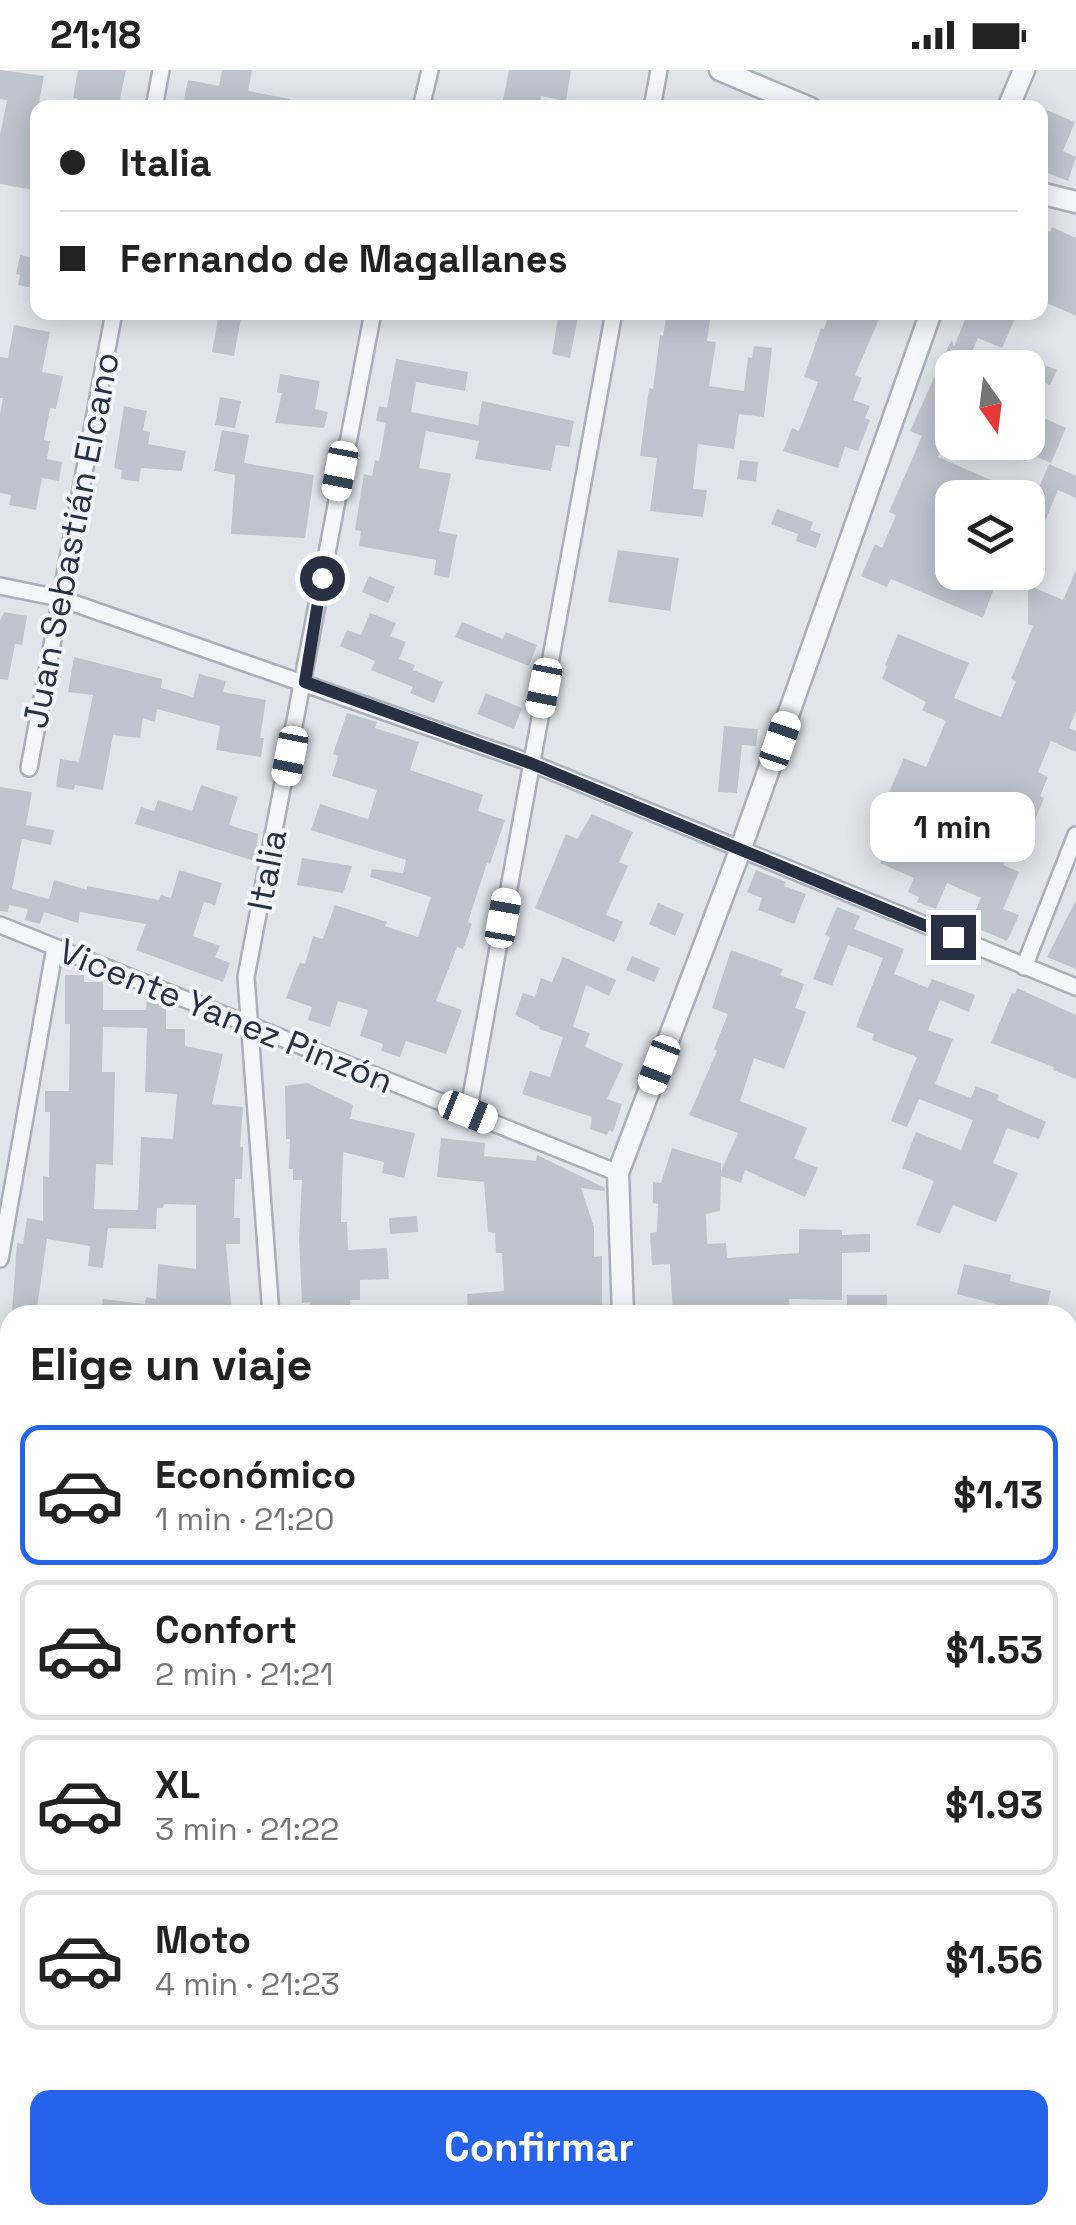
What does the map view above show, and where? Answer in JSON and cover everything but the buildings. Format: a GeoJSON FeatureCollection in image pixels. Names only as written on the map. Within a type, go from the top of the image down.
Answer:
{"type":"FeatureCollection","features":[{"type":"Feature","properties":{"kind":"street"},"geometry":{"type":"LineString","coordinates":[[155,100],[161,70]]}},
{"type":"Feature","properties":{"kind":"street"},"geometry":{"type":"LineString","coordinates":[[424,100],[430,70]]}},
{"type":"Feature","properties":{"kind":"street"},"geometry":{"type":"LineString","coordinates":[[653,100],[659,70]]}},
{"type":"Feature","properties":{"kind":"street"},"geometry":{"type":"LineString","coordinates":[[720,70],[791,100]]}},
{"type":"Feature","properties":{"kind":"street"},"geometry":{"type":"LineString","coordinates":[[1011,100],[1024,70]]}},
{"type":"Feature","properties":{"kind":"street"},"geometry":{"type":"LineString","coordinates":[[1048,195],[1076,202]]}},
{"type":"Feature","properties":{"kind":"street","name":"Juan Sebastián Elcano"},"geometry":{"type":"LineString","coordinates":[[29,768],[112,320]]}},
{"type":"Feature","properties":{"kind":"street","name":"Italia"},"geometry":{"type":"LineString","coordinates":[[270,1305],[246,977],[371,320]]}},
{"type":"Feature","properties":{"kind":"street"},"geometry":{"type":"LineString","coordinates":[[468,1112],[613,320]]}},
{"type":"Feature","properties":{"kind":"street"},"geometry":{"type":"LineString","coordinates":[[624,1305],[618,1173],[742,848],[929,320]]}},
{"type":"Feature","properties":{"kind":"street"},"geometry":{"type":"LineString","coordinates":[[0,586],[59,598],[530,763],[1076,987]]}},
{"type":"Feature","properties":{"kind":"street"},"geometry":{"type":"LineString","coordinates":[[1024,967],[1076,835]]}},
{"type":"Feature","properties":{"kind":"street","name":"Vicente Yanez Pinzón"},"geometry":{"type":"LineString","coordinates":[[0,926],[618,1173]]}},
{"type":"Feature","properties":{"kind":"street"},"geometry":{"type":"LineString","coordinates":[[0,1259],[55,947]]}},
{"type":"Feature","properties":{"kind":"route"},"geometry":{"type":"LineString","coordinates":[[322,578],[305,682],[530,763],[953,937]]}}]}
